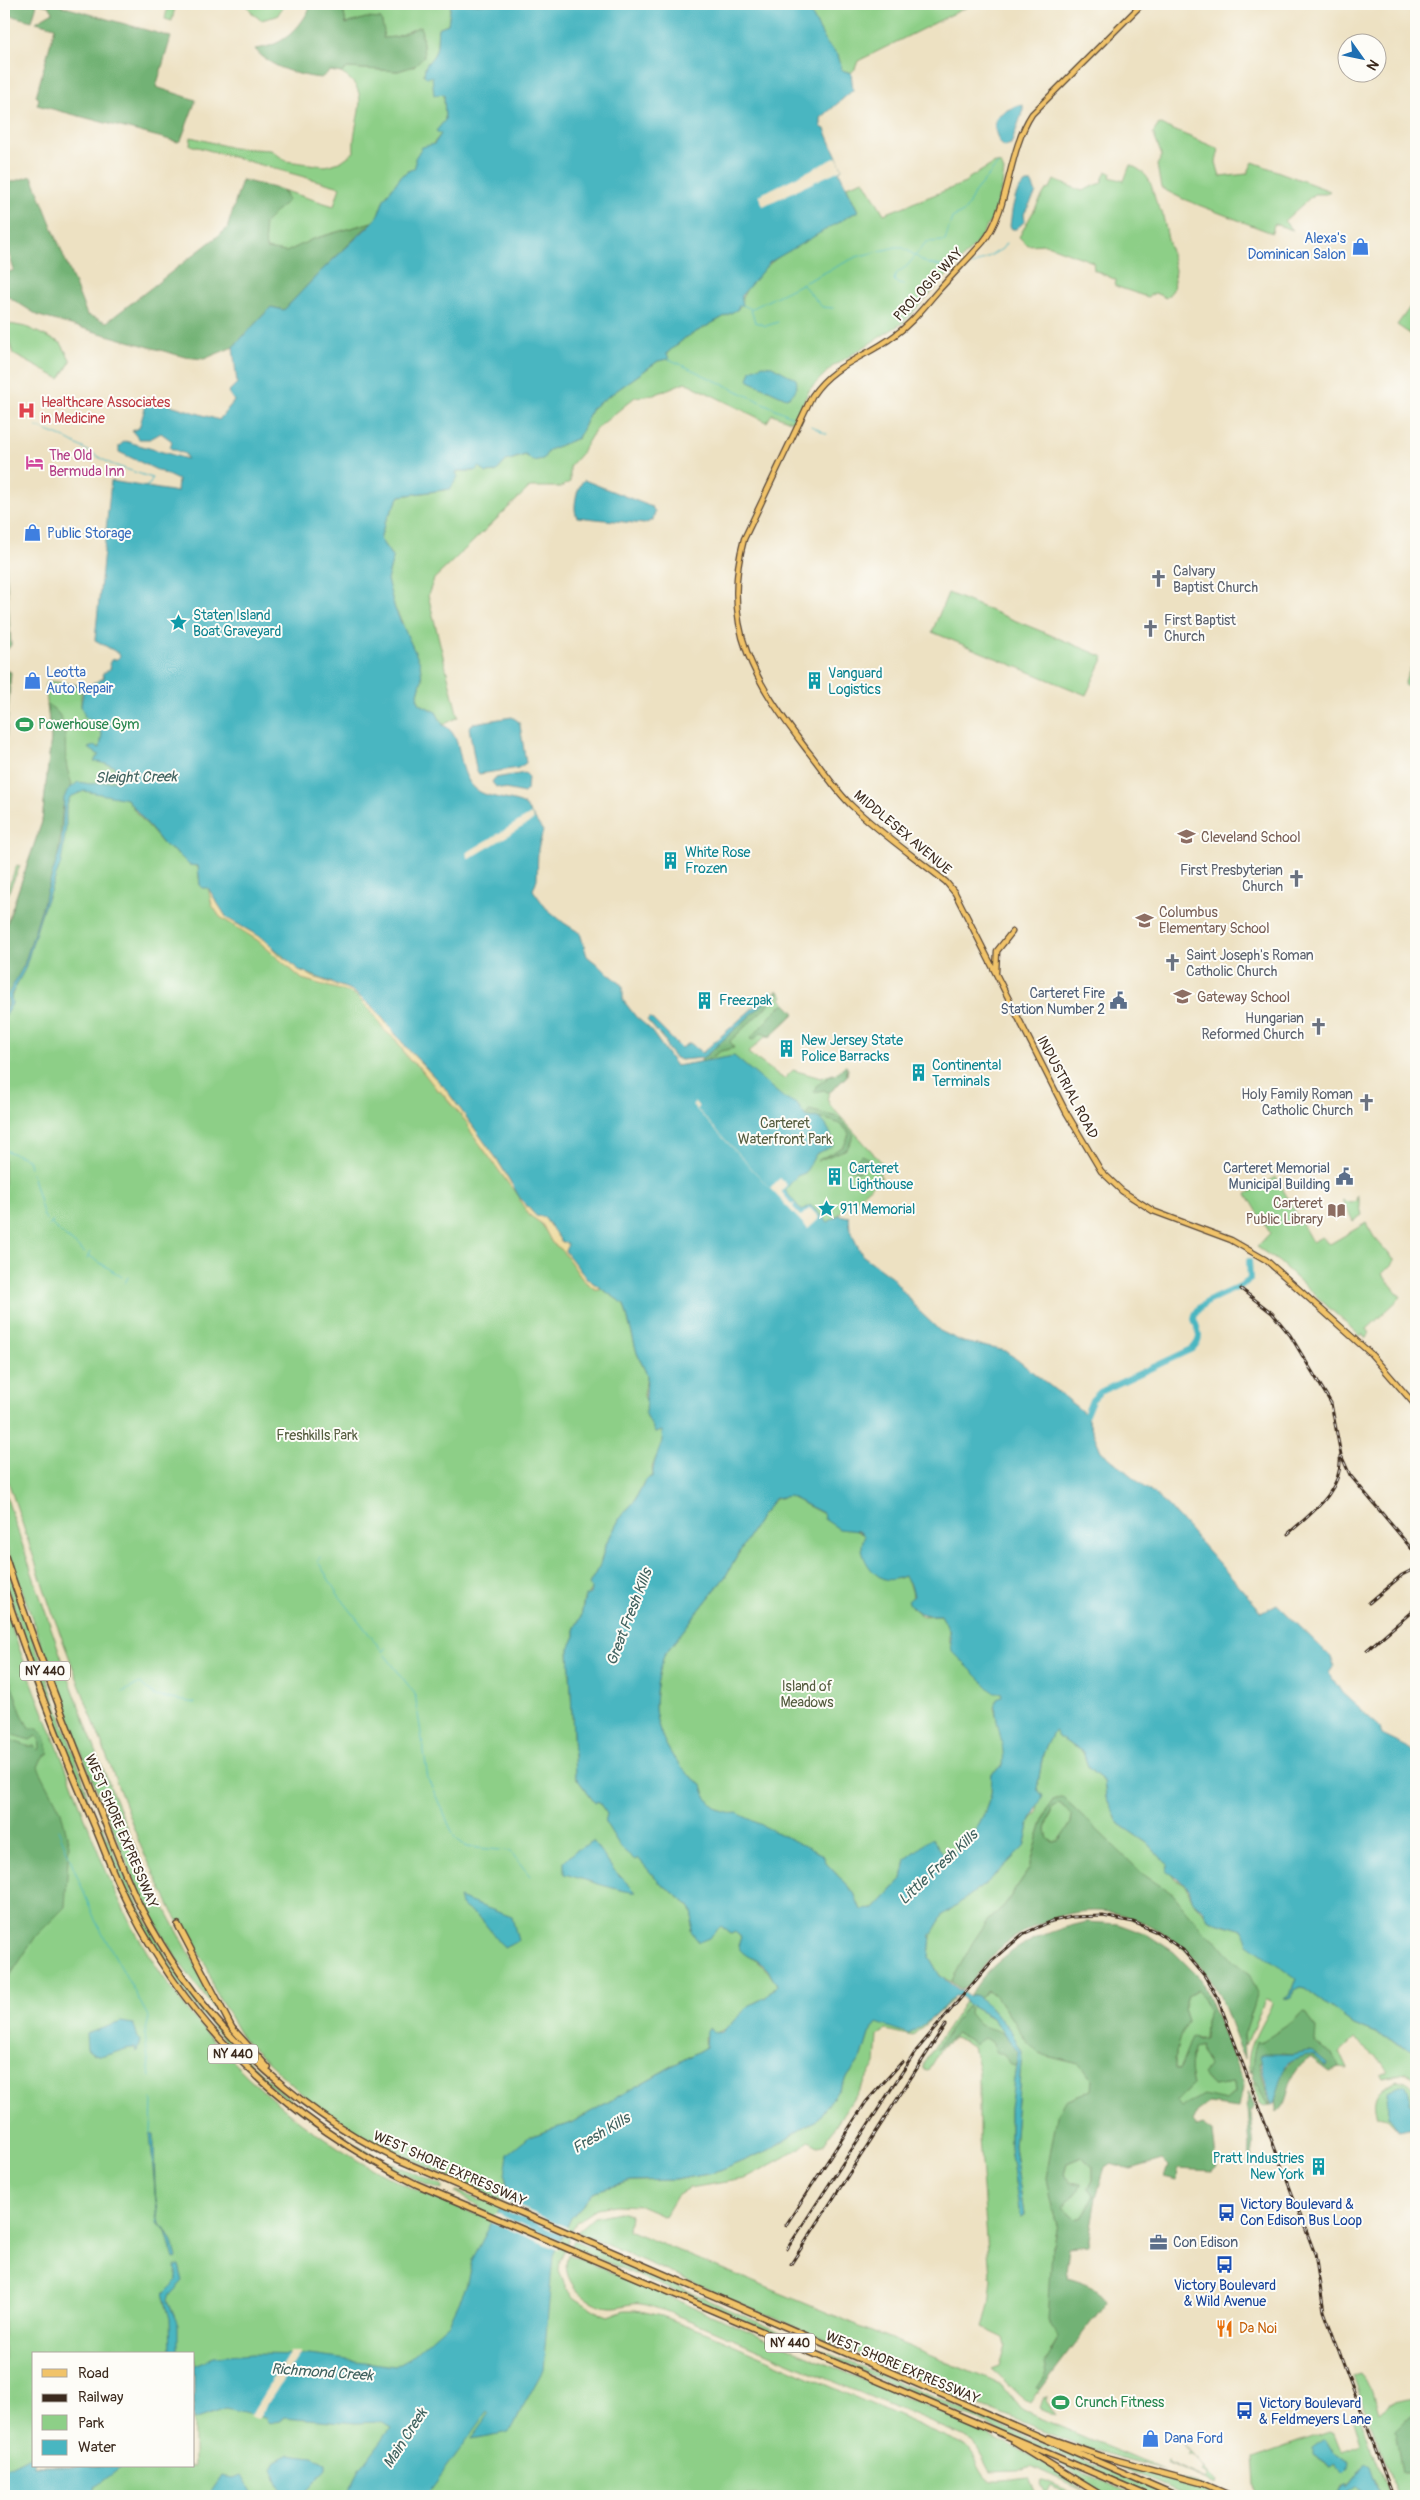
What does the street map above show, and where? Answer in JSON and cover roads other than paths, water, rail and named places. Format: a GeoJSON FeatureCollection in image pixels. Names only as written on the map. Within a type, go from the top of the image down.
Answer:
{"type":"FeatureCollection","features":[{"type":"Feature","properties":{"kind":"highway","name":"WEST SHORE EXPRESSWAY"},"geometry":{"type":"LineString","coordinates":[[4,1553],[72,1742],[122,1868],[144,1914],[174,1965],[214,2018],[257,2063],[300,2100],[374,2148],[1177,2496]]}},
{"type":"Feature","properties":{"kind":"highway","name":"WEST SHORE EXPRESSWAY"},"geometry":{"type":"LineString","coordinates":[[4,1588],[47,1709],[114,1875],[148,1941],[186,1999],[227,2048],[293,2109],[379,2165],[475,2211],[1148,2496]]}},
{"type":"Feature","properties":{"kind":"highway"},"geometry":{"type":"LineString","coordinates":[[178,1925],[232,2028],[260,2060],[300,2100]]}},
{"type":"Feature","properties":{"kind":"highway"},"geometry":{"type":"LineString","coordinates":[[981,2412],[1101,2456],[1202,2483]]}},
{"type":"Feature","properties":{"kind":"highway"},"geometry":{"type":"LineString","coordinates":[[1001,2433],[1102,2496]]}},
{"type":"Feature","properties":{"kind":"main road","name":"PROLOGIS WAY"},"geometry":{"type":"LineString","coordinates":[[782,717],[752,666],[738,625],[736,594],[739,558],[748,527],[812,396],[826,378],[840,366],[894,337],[913,319],[985,240],[997,218],[1021,133],[1032,114],[1142,4]]}},
{"type":"Feature","properties":{"kind":"main road","name":"MIDDLESEX AVENUE"},"geometry":{"type":"LineString","coordinates":[[782,717],[850,805],[946,882],[956,893],[982,944]]}},
{"type":"Feature","properties":{"kind":"main road"},"geometry":{"type":"LineString","coordinates":[[996,974],[997,951],[1012,932]]}},
{"type":"Feature","properties":{"kind":"main road","name":"INDUSTRIAL ROAD"},"geometry":{"type":"LineString","coordinates":[[982,944],[1066,1112],[1101,1171],[1136,1202],[1169,1218],[1231,1240],[1266,1260],[1370,1353],[1416,1406]]}},
{"type":"Feature","properties":{"kind":"main road"},"geometry":{"type":"LineString","coordinates":[[1202,2483],[1232,2496]]}},
{"type":"Feature","properties":{"kind":"water"},"geometry":{"type":"Polygon","coordinates":[[[451,4],[806,4],[827,44],[838,55],[842,70],[851,73],[853,90],[821,118],[821,127],[825,129],[842,169],[839,172],[858,211],[770,262],[741,296],[743,305],[685,338],[667,353],[669,359],[658,361],[592,408],[578,438],[549,450],[543,459],[533,461],[525,455],[506,461],[496,472],[486,473],[480,467],[475,471],[458,471],[456,472],[458,477],[450,489],[400,496],[385,522],[380,539],[393,558],[387,580],[395,609],[420,663],[422,679],[417,698],[420,704],[436,712],[443,725],[450,730],[455,738],[466,776],[472,785],[484,794],[525,805],[543,831],[538,849],[537,879],[533,890],[546,908],[580,933],[587,956],[619,982],[623,987],[623,1000],[636,1017],[649,1028],[676,1066],[734,1056],[784,1098],[797,1104],[806,1117],[818,1118],[827,1126],[831,1134],[833,1146],[816,1154],[805,1173],[797,1176],[785,1190],[802,1211],[810,1205],[828,1222],[839,1215],[849,1217],[850,1230],[862,1255],[892,1277],[919,1311],[940,1331],[963,1342],[1006,1351],[1086,1415],[1101,1451],[1168,1506],[1262,1612],[1277,1604],[1331,1657],[1334,1666],[1329,1673],[1342,1693],[1380,1727],[1382,1735],[1407,1747],[1416,1755],[1416,2050],[1354,2025],[1305,1988],[1300,1987],[1294,1990],[1292,1997],[1285,1999],[1290,1995],[1296,1979],[1248,1944],[1243,1930],[1209,1920],[1203,1909],[1193,1901],[1189,1889],[1182,1881],[1167,1871],[1168,1865],[1147,1843],[1119,1824],[1106,1797],[1104,1781],[1089,1769],[1083,1752],[1058,1737],[1054,1730],[1043,1754],[1037,1789],[1043,1796],[1030,1821],[1024,1847],[988,1882],[943,1915],[931,1935],[929,1957],[940,1976],[969,1997],[975,1995],[985,2002],[1011,2031],[1022,2052],[1014,2146],[1024,2214],[1020,2216],[1010,2147],[1010,2108],[1018,2052],[992,2018],[967,2004],[961,1996],[955,1996],[932,2018],[909,2034],[877,2023],[869,2034],[862,2057],[818,2118],[769,2150],[714,2173],[675,2180],[631,2181],[595,2191],[571,2218],[553,2255],[543,2370],[509,2432],[471,2439],[490,2413],[488,2411],[426,2496],[346,2496],[360,2469],[391,2428],[381,2422],[356,2423],[283,2417],[281,2421],[269,2423],[265,2418],[226,2409],[195,2420],[195,2365],[214,2357],[252,2354],[309,2355],[395,2366],[411,2357],[449,2323],[466,2287],[472,2260],[504,2199],[507,2186],[505,2175],[508,2154],[529,2137],[571,2123],[706,2047],[707,2030],[709,2028],[716,2033],[722,2032],[750,2005],[766,1997],[777,1985],[765,1967],[740,1950],[738,1946],[741,1937],[735,1932],[731,1934],[721,1926],[709,1938],[699,1942],[691,1932],[693,1916],[690,1906],[657,1880],[638,1858],[635,1860],[621,1848],[605,1822],[607,1814],[598,1801],[595,1803],[575,1776],[569,1649],[575,1636],[575,1627],[581,1617],[585,1596],[590,1594],[589,1584],[600,1565],[605,1546],[621,1516],[634,1502],[645,1480],[653,1476],[654,1464],[662,1442],[662,1431],[655,1433],[645,1413],[647,1375],[637,1353],[624,1304],[586,1278],[565,1251],[568,1244],[561,1241],[544,1217],[536,1216],[520,1198],[497,1159],[445,1088],[406,1047],[376,1010],[351,990],[299,970],[264,939],[227,918],[208,888],[203,888],[200,885],[198,866],[189,865],[178,854],[164,845],[127,799],[84,791],[70,797],[66,808],[66,828],[61,863],[42,912],[25,969],[11,995],[12,1004],[4,1018],[4,1012],[9,1004],[7,996],[24,965],[61,846],[64,798],[67,791],[78,782],[91,784],[121,780],[114,766],[94,761],[99,755],[88,748],[94,746],[100,748],[102,734],[95,723],[85,717],[81,706],[83,692],[73,684],[85,687],[104,678],[102,674],[111,668],[109,664],[111,660],[117,659],[120,656],[95,640],[111,481],[177,492],[178,480],[119,452],[119,446],[125,441],[187,459],[185,454],[170,448],[172,441],[161,433],[150,439],[139,439],[132,431],[139,428],[148,398],[219,420],[234,401],[228,392],[237,383],[233,347],[271,307],[284,310],[320,272],[368,227],[378,216],[384,199],[402,175],[415,167],[415,158],[422,147],[434,144],[441,134],[436,131],[445,120],[444,94],[434,95],[432,76],[427,78],[424,75],[427,65],[436,50],[438,28],[448,24],[451,4]],[[789,1496],[775,1498],[760,1517],[725,1577],[664,1655],[660,1668],[655,1708],[660,1730],[670,1752],[684,1771],[702,1784],[706,1796],[714,1806],[724,1812],[737,1813],[823,1855],[826,1863],[854,1893],[861,1910],[874,1909],[902,1879],[906,1859],[932,1838],[945,1856],[961,1848],[974,1832],[985,1812],[991,1794],[992,1774],[1003,1766],[996,1713],[997,1699],[1002,1697],[1001,1693],[994,1693],[952,1651],[949,1629],[941,1615],[922,1614],[914,1610],[908,1601],[914,1596],[911,1585],[904,1576],[889,1580],[873,1572],[863,1554],[862,1548],[865,1536],[859,1531],[839,1529],[824,1519],[823,1513],[789,1496]]]}},
{"type":"Feature","properties":{"kind":"water"},"geometry":{"type":"Polygon","coordinates":[[[1018,105],[1023,105],[1023,110],[1011,145],[1005,147],[998,139],[995,122],[1003,112],[1018,105]]]}},
{"type":"Feature","properties":{"kind":"water"},"geometry":{"type":"Polygon","coordinates":[[[1026,183],[1032,183],[1036,193],[1024,214],[1025,221],[1016,229],[1012,229],[1010,226],[1014,202],[1018,191],[1026,183]]]}},
{"type":"Feature","properties":{"kind":"water"},"geometry":{"type":"Polygon","coordinates":[[[763,365],[772,366],[796,379],[796,388],[789,397],[786,398],[749,381],[751,370],[763,365]]]}},
{"type":"Feature","properties":{"kind":"water"},"geometry":{"type":"Polygon","coordinates":[[[584,480],[652,507],[655,512],[653,520],[644,524],[577,517],[575,509],[576,498],[579,487],[584,480]]]}},
{"type":"Feature","properties":{"kind":"water"},"geometry":{"type":"Polygon","coordinates":[[[512,717],[520,725],[526,763],[518,768],[479,774],[476,769],[469,727],[474,723],[512,717]]]}},
{"type":"Feature","properties":{"kind":"water"},"geometry":{"type":"Polygon","coordinates":[[[525,773],[528,776],[527,790],[524,793],[496,787],[492,782],[495,778],[525,773]]]}},
{"type":"Feature","properties":{"kind":"water"},"geometry":{"type":"Polygon","coordinates":[[[772,991],[772,996],[703,1058],[680,1060],[674,1057],[667,1048],[666,1042],[647,1020],[650,1017],[681,1048],[690,1043],[702,1053],[772,991]]]}},
{"type":"Feature","properties":{"kind":"water"},"geometry":{"type":"Polygon","coordinates":[[[593,1841],[612,1868],[636,1892],[613,1888],[564,1874],[564,1862],[575,1851],[593,1841]]]}},
{"type":"Feature","properties":{"kind":"water"},"geometry":{"type":"Polygon","coordinates":[[[459,1898],[512,1917],[518,1941],[504,1948],[482,1920],[461,1905],[459,1898]]]}},
{"type":"Feature","properties":{"kind":"water"},"geometry":{"type":"Polygon","coordinates":[[[121,2022],[133,2024],[140,2041],[137,2052],[135,2048],[129,2048],[111,2054],[99,2055],[87,2049],[86,2034],[121,2022]]]}},
{"type":"Feature","properties":{"kind":"water"},"geometry":{"type":"Polygon","coordinates":[[[1313,2052],[1327,2064],[1326,2067],[1314,2056],[1307,2055],[1291,2060],[1286,2065],[1274,2103],[1271,2104],[1259,2056],[1263,2054],[1292,2054],[1313,2052]]]}},
{"type":"Feature","properties":{"kind":"water"},"geometry":{"type":"Polygon","coordinates":[[[1399,2084],[1405,2085],[1409,2104],[1415,2107],[1416,2124],[1413,2128],[1399,2131],[1388,2116],[1387,2090],[1399,2084]]]}},
{"type":"Feature","properties":{"kind":"water"},"geometry":{"type":"Polygon","coordinates":[[[150,2134],[154,2134],[155,2189],[150,2134]]]}},
{"type":"Feature","properties":{"kind":"water"},"geometry":{"type":"Polygon","coordinates":[[[156,2199],[160,2224],[169,2235],[177,2258],[174,2259],[166,2232],[158,2223],[156,2199]]]}},
{"type":"Feature","properties":{"kind":"water"},"geometry":{"type":"Polygon","coordinates":[[[179,2265],[183,2281],[170,2295],[168,2301],[178,2325],[178,2352],[171,2352],[170,2319],[163,2294],[177,2280],[175,2266],[179,2265]]]}},
{"type":"Feature","properties":{"kind":"water"},"geometry":{"type":"Polygon","coordinates":[[[1325,2439],[1333,2452],[1350,2462],[1349,2469],[1344,2474],[1335,2464],[1330,2467],[1312,2455],[1312,2448],[1325,2439]]]}},
{"type":"Feature","properties":{"kind":"water"},"geometry":{"type":"Polygon","coordinates":[[[290,2454],[312,2457],[326,2463],[326,2469],[301,2496],[283,2496],[272,2468],[276,2461],[290,2454]]]}},
{"type":"Feature","properties":{"kind":"water"},"geometry":{"type":"Polygon","coordinates":[[[32,2455],[32,2468],[120,2468],[95,2487],[92,2494],[4,2496],[4,2469],[32,2455]]]}},
{"type":"Feature","properties":{"kind":"water"},"geometry":{"type":"Polygon","coordinates":[[[1365,2463],[1370,2466],[1380,2496],[1366,2496],[1357,2486],[1343,2496],[1336,2496],[1346,2484],[1347,2488],[1365,2463]]]}},
{"type":"Feature","properties":{"kind":"water"},"geometry":{"type":"Polygon","coordinates":[[[222,2476],[232,2479],[241,2476],[254,2496],[208,2496],[222,2476]]]}},
{"type":"Feature","properties":{"kind":"waterway"},"geometry":{"type":"LineString","coordinates":[[905,285],[898,284],[894,280],[896,274],[908,265],[926,242],[945,241],[952,218],[965,211],[976,190],[998,164]]}},
{"type":"Feature","properties":{"kind":"waterway"},"geometry":{"type":"LineString","coordinates":[[972,266],[1002,249],[1006,243]]}},
{"type":"Feature","properties":{"kind":"waterway"},"geometry":{"type":"LineString","coordinates":[[743,305],[751,309],[856,257],[896,247],[902,247],[928,264],[949,267]]}},
{"type":"Feature","properties":{"kind":"waterway"},"geometry":{"type":"LineString","coordinates":[[802,284],[822,307],[833,308]]}},
{"type":"Feature","properties":{"kind":"waterway"},"geometry":{"type":"LineString","coordinates":[[751,310],[755,322],[766,326],[778,322]]}},
{"type":"Feature","properties":{"kind":"waterway"},"geometry":{"type":"LineString","coordinates":[[669,359],[795,418]]}},
{"type":"Feature","properties":{"kind":"waterway"},"geometry":{"type":"LineString","coordinates":[[811,426],[827,434]]}},
{"type":"Feature","properties":{"kind":"waterway"},"geometry":{"type":"LineString","coordinates":[[37,427],[65,438],[111,464],[152,478],[150,484],[146,486]]}},
{"type":"Feature","properties":{"kind":"waterway"},"geometry":{"type":"LineString","coordinates":[[4,1150],[28,1159],[30,1167]]}},
{"type":"Feature","properties":{"kind":"waterway"},"geometry":{"type":"LineString","coordinates":[[32,1174],[44,1217],[47,1221]]}},
{"type":"Feature","properties":{"kind":"waterway"},"geometry":{"type":"LineString","coordinates":[[48,1227],[53,1221]]}},
{"type":"Feature","properties":{"kind":"waterway"},"geometry":{"type":"LineString","coordinates":[[51,1224],[85,1253]]}},
{"type":"Feature","properties":{"kind":"waterway"},"geometry":{"type":"LineString","coordinates":[[87,1259],[90,1252]]}},
{"type":"Feature","properties":{"kind":"waterway"},"geometry":{"type":"LineString","coordinates":[[88,1255],[122,1277]]}},
{"type":"Feature","properties":{"kind":"waterway"},"geometry":{"type":"LineString","coordinates":[[1086,1415],[1092,1400],[1100,1392],[1192,1349],[1199,1338],[1194,1319],[1197,1312],[1210,1301],[1245,1284],[1250,1279],[1249,1261]]}},
{"type":"Feature","properties":{"kind":"waterway"},"geometry":{"type":"LineString","coordinates":[[125,1283],[128,1277]]}},
{"type":"Feature","properties":{"kind":"waterway"},"geometry":{"type":"LineString","coordinates":[[318,1561],[320,1557]]}},
{"type":"Feature","properties":{"kind":"waterway"},"geometry":{"type":"LineString","coordinates":[[319,1563],[337,1593],[383,1652],[385,1648]]}},
{"type":"Feature","properties":{"kind":"waterway"},"geometry":{"type":"LineString","coordinates":[[385,1655],[415,1694],[428,1779],[455,1838],[467,1847],[510,1851],[530,1876]]}},
{"type":"Feature","properties":{"kind":"waterway"},"geometry":{"type":"LineString","coordinates":[[123,1692],[140,1683],[155,1696],[195,1703]]}},
{"type":"Feature","properties":{"kind":"waterway"},"geometry":{"type":"LineString","coordinates":[[58,1829],[96,1922],[149,2018],[145,2034],[150,2077]]}},
{"type":"Feature","properties":{"kind":"waterway"},"geometry":{"type":"LineString","coordinates":[[151,2133],[152,2099]]}},
{"type":"Feature","properties":{"kind":"railway"},"geometry":{"type":"LineString","coordinates":[[1241,1289],[1272,1313],[1290,1335],[1331,1403],[1341,1455],[1350,1475],[1416,1554]]}},
{"type":"Feature","properties":{"kind":"railway"},"geometry":{"type":"LineString","coordinates":[[1288,1534],[1315,1510],[1331,1491],[1340,1469],[1340,1456]]}},
{"type":"Feature","properties":{"kind":"railway"},"geometry":{"type":"LineString","coordinates":[[1369,1603],[1402,1575],[1416,1568]]}},
{"type":"Feature","properties":{"kind":"railway"},"geometry":{"type":"LineString","coordinates":[[1367,1650],[1416,1608]]}},
{"type":"Feature","properties":{"kind":"railway"},"geometry":{"type":"LineString","coordinates":[[787,2249],[916,2051],[992,1961],[1023,1934],[1052,1921],[1072,1917],[1103,1916],[1133,1922],[1157,1932],[1183,1950],[1204,1975],[1218,1999],[1315,2254],[1324,2311],[1393,2496]]}},
{"type":"Feature","properties":{"kind":"railway"},"geometry":{"type":"LineString","coordinates":[[791,2264],[945,2025]]}},
{"type":"Feature","properties":{"kind":"railway"},"geometry":{"type":"LineString","coordinates":[[786,2225],[866,2102],[902,2062]]}},
{"type":"Feature","properties":{"kind":"place","name":"Alexa's Dominican Salon"},"geometry":{"type":"Point","coordinates":[1360,246]}},
{"type":"Feature","properties":{"kind":"place","name":"Healthcare Associates in Medicine"},"geometry":{"type":"Point","coordinates":[27,410]}},
{"type":"Feature","properties":{"kind":"place","name":"The Old Bermuda Inn"},"geometry":{"type":"Point","coordinates":[35,463]}},
{"type":"Feature","properties":{"kind":"place","name":"Public Storage"},"geometry":{"type":"Point","coordinates":[33,533]}},
{"type":"Feature","properties":{"kind":"place","name":"Calvary Baptist Church"},"geometry":{"type":"Point","coordinates":[1159,579]}},
{"type":"Feature","properties":{"kind":"place","name":"Staten Island Boat Graveyard"},"geometry":{"type":"Point","coordinates":[179,623]}},
{"type":"Feature","properties":{"kind":"place","name":"First Baptist Church"},"geometry":{"type":"Point","coordinates":[1150,628]}},
{"type":"Feature","properties":{"kind":"place","name":"Leotta Auto Repair"},"geometry":{"type":"Point","coordinates":[32,680]}},
{"type":"Feature","properties":{"kind":"place","name":"Vanguard Logistics"},"geometry":{"type":"Point","coordinates":[814,681]}},
{"type":"Feature","properties":{"kind":"place","name":"Powerhouse Gym"},"geometry":{"type":"Point","coordinates":[24,724]}},
{"type":"Feature","properties":{"kind":"place","name":"Cleveland School"},"geometry":{"type":"Point","coordinates":[1187,837]}},
{"type":"Feature","properties":{"kind":"place","name":"White Rose Frozen"},"geometry":{"type":"Point","coordinates":[671,860]}},
{"type":"Feature","properties":{"kind":"place","name":"First Presbyterian Church"},"geometry":{"type":"Point","coordinates":[1297,878]}},
{"type":"Feature","properties":{"kind":"place","name":"Columbus Elementary School"},"geometry":{"type":"Point","coordinates":[1145,920]}},
{"type":"Feature","properties":{"kind":"place","name":"Saint Joseph's Roman Catholic Church"},"geometry":{"type":"Point","coordinates":[1172,963]}},
{"type":"Feature","properties":{"kind":"place","name":"Gateway School"},"geometry":{"type":"Point","coordinates":[1183,997]}},
{"type":"Feature","properties":{"kind":"place","name":"Freezpak"},"geometry":{"type":"Point","coordinates":[705,1000]}},
{"type":"Feature","properties":{"kind":"place","name":"Carteret Fire Station Number 2"},"geometry":{"type":"Point","coordinates":[1119,1001]}},
{"type":"Feature","properties":{"kind":"place","name":"Hungarian Reformed Church"},"geometry":{"type":"Point","coordinates":[1318,1026]}},
{"type":"Feature","properties":{"kind":"place","name":"New Jersey State Police Barracks"},"geometry":{"type":"Point","coordinates":[787,1048]}},
{"type":"Feature","properties":{"kind":"place","name":"Continental Terminals"},"geometry":{"type":"Point","coordinates":[918,1073]}},
{"type":"Feature","properties":{"kind":"place","name":"Holy Family Roman Catholic Church"},"geometry":{"type":"Point","coordinates":[1367,1102]}},
{"type":"Feature","properties":{"kind":"place","name":"Carteret Lighthouse"},"geometry":{"type":"Point","coordinates":[835,1176]}},
{"type":"Feature","properties":{"kind":"place","name":"Carteret Memorial Municipal Building"},"geometry":{"type":"Point","coordinates":[1344,1176]}},
{"type":"Feature","properties":{"kind":"place","name":"911 Memorial"},"geometry":{"type":"Point","coordinates":[826,1209]}},
{"type":"Feature","properties":{"kind":"place","name":"Carteret Public Library"},"geometry":{"type":"Point","coordinates":[1337,1211]}},
{"type":"Feature","properties":{"kind":"place","name":"Pratt Industries New York"},"geometry":{"type":"Point","coordinates":[1318,2166]}},
{"type":"Feature","properties":{"kind":"place","name":"Victory Boulevard & Con Edison Bus Loop"},"geometry":{"type":"Point","coordinates":[1226,2212]}},
{"type":"Feature","properties":{"kind":"place","name":"Con Edison"},"geometry":{"type":"Point","coordinates":[1159,2242]}},
{"type":"Feature","properties":{"kind":"place","name":"Victory Boulevard & Wild Avenue"},"geometry":{"type":"Point","coordinates":[1225,2265]}},
{"type":"Feature","properties":{"kind":"place","name":"Da Noi"},"geometry":{"type":"Point","coordinates":[1225,2328]}},
{"type":"Feature","properties":{"kind":"place","name":"Crunch Fitness"},"geometry":{"type":"Point","coordinates":[1061,2402]}},
{"type":"Feature","properties":{"kind":"place","name":"Victory Boulevard & Feldmeyers Lane"},"geometry":{"type":"Point","coordinates":[1245,2411]}},
{"type":"Feature","properties":{"kind":"place","name":"Dana Ford"},"geometry":{"type":"Point","coordinates":[1150,2438]}},
{"type":"Feature","properties":{"kind":"water label","name":"Sleight Creek"},"geometry":{"type":"Point","coordinates":[136,777]}},
{"type":"Feature","properties":{"kind":"water label","name":"Great Fresh Kills"},"geometry":{"type":"Point","coordinates":[629,1617]}},
{"type":"Feature","properties":{"kind":"water label","name":"Little Fresh Kills"},"geometry":{"type":"Point","coordinates":[938,1867]}},
{"type":"Feature","properties":{"kind":"water label","name":"Fresh Kills"},"geometry":{"type":"Point","coordinates":[601,2133]}},
{"type":"Feature","properties":{"kind":"water label","name":"Richmond Creek"},"geometry":{"type":"Point","coordinates":[322,2372]}},
{"type":"Feature","properties":{"kind":"water label","name":"Main Creek"},"geometry":{"type":"Point","coordinates":[405,2438]}},
{"type":"Feature","properties":{"kind":"park label","name":"Carteret Waterfront Park"},"geometry":{"type":"Point","coordinates":[785,1132]}},
{"type":"Feature","properties":{"kind":"park label","name":"Freshkills Park"},"geometry":{"type":"Point","coordinates":[317,1435]}},
{"type":"Feature","properties":{"kind":"park label","name":"Island of Meadows"},"geometry":{"type":"Point","coordinates":[807,1694]}}]}
